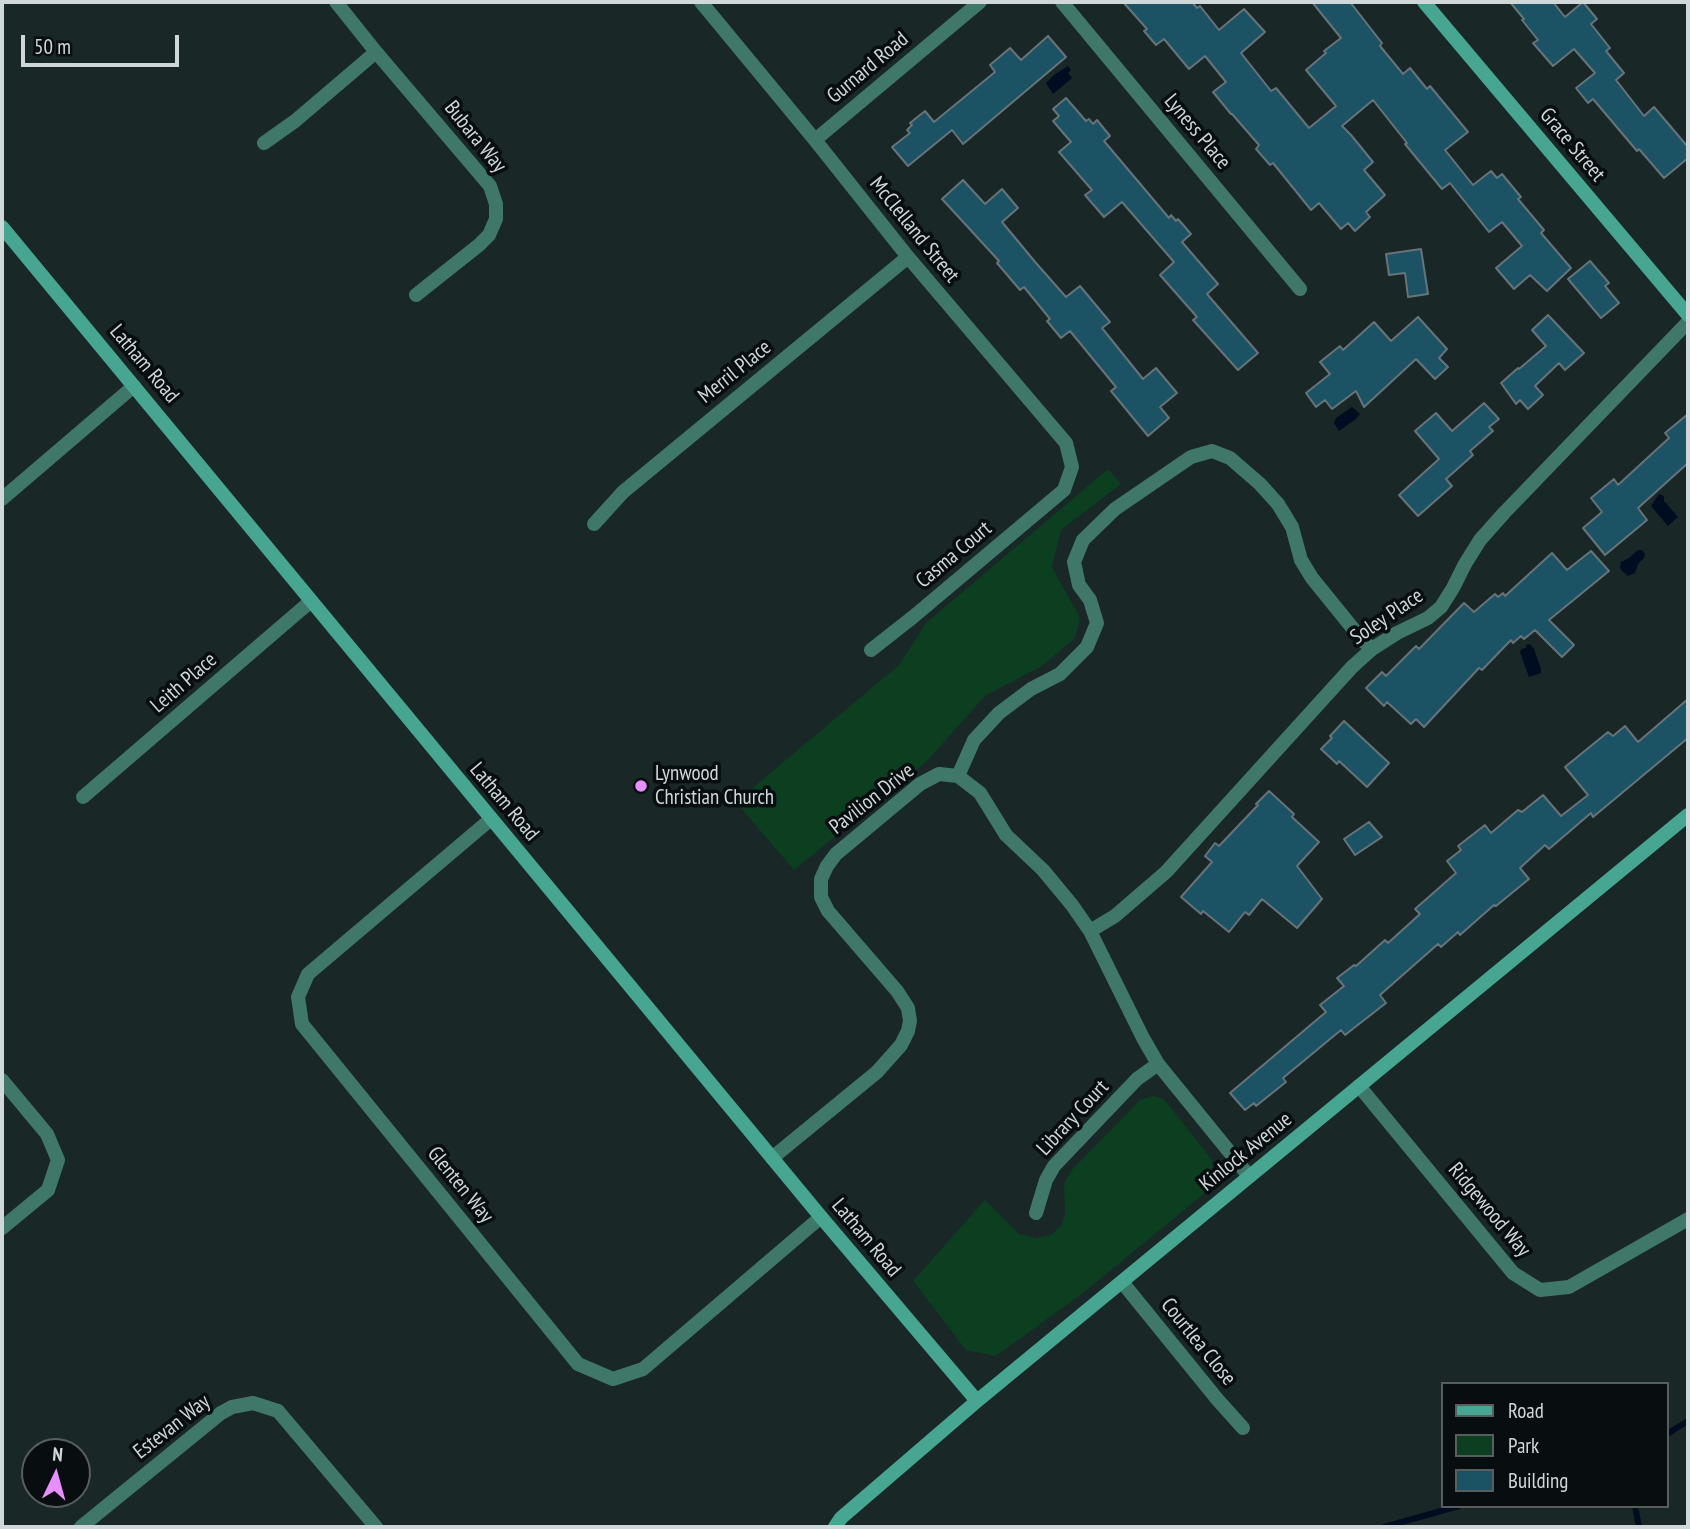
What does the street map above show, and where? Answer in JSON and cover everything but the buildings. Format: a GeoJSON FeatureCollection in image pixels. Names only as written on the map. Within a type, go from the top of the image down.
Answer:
{"type":"FeatureCollection","features":[{"type":"Feature","properties":{"kind":"street","name":"Bubara Way"},"geometry":{"type":"LineString","coordinates":[[336,2],[490,186],[496,204],[496,219],[489,235],[416,295]]}},
{"type":"Feature","properties":{"kind":"street","name":"McClelland Street"},"geometry":{"type":"LineString","coordinates":[[701,2],[908,257],[1066,443],[1072,467],[1064,490]]}},
{"type":"Feature","properties":{"kind":"street","name":"Gurnard Road"},"geometry":{"type":"LineString","coordinates":[[815,140],[980,2]]}},
{"type":"Feature","properties":{"kind":"street","name":"Lyness Place"},"geometry":{"type":"LineString","coordinates":[[1062,2],[1300,289]]}},
{"type":"Feature","properties":{"kind":"street","name":"Grace Street"},"geometry":{"type":"LineString","coordinates":[[1424,2],[1688,315]]}},
{"type":"Feature","properties":{"kind":"street"},"geometry":{"type":"LineString","coordinates":[[264,143],[295,121],[376,52]]}},
{"type":"Feature","properties":{"kind":"street","name":"Latham Road"},"geometry":{"type":"LineString","coordinates":[[2,227],[772,1158],[977,1401]]}},
{"type":"Feature","properties":{"kind":"street","name":"Merril Place"},"geometry":{"type":"LineString","coordinates":[[594,524],[623,492],[908,257]]}},
{"type":"Feature","properties":{"kind":"street","name":"Soley Place"},"geometry":{"type":"LineString","coordinates":[[1090,931],[1115,916],[1166,872],[1352,667],[1372,649],[1428,618],[1441,607],[1465,564],[1488,531],[1688,322]]}},
{"type":"Feature","properties":{"kind":"street"},"geometry":{"type":"LineString","coordinates":[[2,499],[134,386]]}},
{"type":"Feature","properties":{"kind":"street"},"geometry":{"type":"LineString","coordinates":[[1249,1176],[1158,1064],[1090,931],[1072,905],[1043,870],[1006,835],[980,793],[958,776],[974,740],[999,713],[1031,689],[1060,674],[1087,647],[1097,623],[1090,600],[1079,585],[1074,562],[1083,540],[1115,509],[1191,457],[1212,452],[1230,458],[1260,484],[1292,527],[1301,561],[1312,578],[1372,649]]}},
{"type":"Feature","properties":{"kind":"street","name":"Casma Court"},"geometry":{"type":"LineString","coordinates":[[871,650],[1064,490]]}},
{"type":"Feature","properties":{"kind":"street","name":"Leith Place"},"geometry":{"type":"LineString","coordinates":[[83,797],[311,601]]}},
{"type":"Feature","properties":{"kind":"street","name":"Pavilion Drive"},"geometry":{"type":"LineString","coordinates":[[772,1158],[877,1072],[901,1045],[911,1021],[908,1008],[897,991],[828,911],[821,897],[821,879],[827,866],[836,854],[920,785],[939,774],[958,776]]}},
{"type":"Feature","properties":{"kind":"street","name":"Kinlock Avenue"},"geometry":{"type":"LineString","coordinates":[[835,1527],[841,1518],[977,1401],[1688,815]]}},
{"type":"Feature","properties":{"kind":"street","name":"Glenten Way"},"geometry":{"type":"LineString","coordinates":[[491,819],[308,974],[298,997],[302,1024],[578,1364],[613,1379],[643,1369],[821,1217]]}},
{"type":"Feature","properties":{"kind":"street","name":"Library Court"},"geometry":{"type":"LineString","coordinates":[[1036,1213],[1046,1180],[1054,1166],[1137,1079],[1158,1064]]}},
{"type":"Feature","properties":{"kind":"street"},"geometry":{"type":"LineString","coordinates":[[2,1080],[47,1134],[58,1160],[48,1190],[2,1228]]}},
{"type":"Feature","properties":{"kind":"street","name":"Ridgewood Way"},"geometry":{"type":"LineString","coordinates":[[1359,1086],[1513,1273],[1539,1290],[1569,1287],[1688,1219]]}},
{"type":"Feature","properties":{"kind":"street","name":"Courtlea Close"},"geometry":{"type":"LineString","coordinates":[[1122,1282],[1243,1428]]}},
{"type":"Feature","properties":{"kind":"street","name":"Estevan Way"},"geometry":{"type":"LineString","coordinates":[[81,1527],[220,1413],[232,1407],[253,1403],[278,1411],[376,1527]]}},
{"type":"Feature","properties":{"kind":"green space"},"geometry":{"type":"Polygon","coordinates":[[[1108,469],[1121,484],[1061,530],[1052,567],[1080,618],[1075,638],[1042,666],[985,696],[926,762],[794,870],[736,802],[899,665],[926,623],[1108,469]]]}},
{"type":"Feature","properties":{"kind":"green space"},"geometry":{"type":"Polygon","coordinates":[[[1152,1096],[1164,1099],[1212,1160],[1213,1177],[1206,1192],[1083,1293],[996,1356],[966,1350],[913,1281],[985,1200],[1019,1234],[1036,1238],[1051,1235],[1061,1226],[1065,1215],[1064,1183],[1072,1170],[1140,1100],[1152,1096]]]}},
{"type":"Feature","properties":{"kind":"water"},"geometry":{"type":"Polygon","coordinates":[[[1068,66],[1071,70],[1068,73],[1072,78],[1053,94],[1046,83],[1068,66]]]}},
{"type":"Feature","properties":{"kind":"water"},"geometry":{"type":"Polygon","coordinates":[[[1352,407],[1360,414],[1339,431],[1334,423],[1336,418],[1352,407]]]}},
{"type":"Feature","properties":{"kind":"water"},"geometry":{"type":"Polygon","coordinates":[[[1659,494],[1664,496],[1664,501],[1678,517],[1668,526],[1651,506],[1659,494]]]}},
{"type":"Feature","properties":{"kind":"water"},"geometry":{"type":"Polygon","coordinates":[[[1638,550],[1645,554],[1644,558],[1635,573],[1628,576],[1620,568],[1621,562],[1638,550]]]}},
{"type":"Feature","properties":{"kind":"water"},"geometry":{"type":"Polygon","coordinates":[[[1530,644],[1541,673],[1529,677],[1520,652],[1530,644]]]}},
{"type":"Feature","properties":{"kind":"waterway"},"geometry":{"type":"LineString","coordinates":[[1669,1433],[1688,1421]]}},
{"type":"Feature","properties":{"kind":"waterway"},"geometry":{"type":"LineString","coordinates":[[1384,1527],[1452,1508]]}},
{"type":"Feature","properties":{"kind":"waterway"},"geometry":{"type":"LineString","coordinates":[[1635,1508],[1639,1527]]}},
{"type":"Feature","properties":{"kind":"place","name":"Lynwood Christian Church"},"geometry":{"type":"Point","coordinates":[641,786]}}]}
